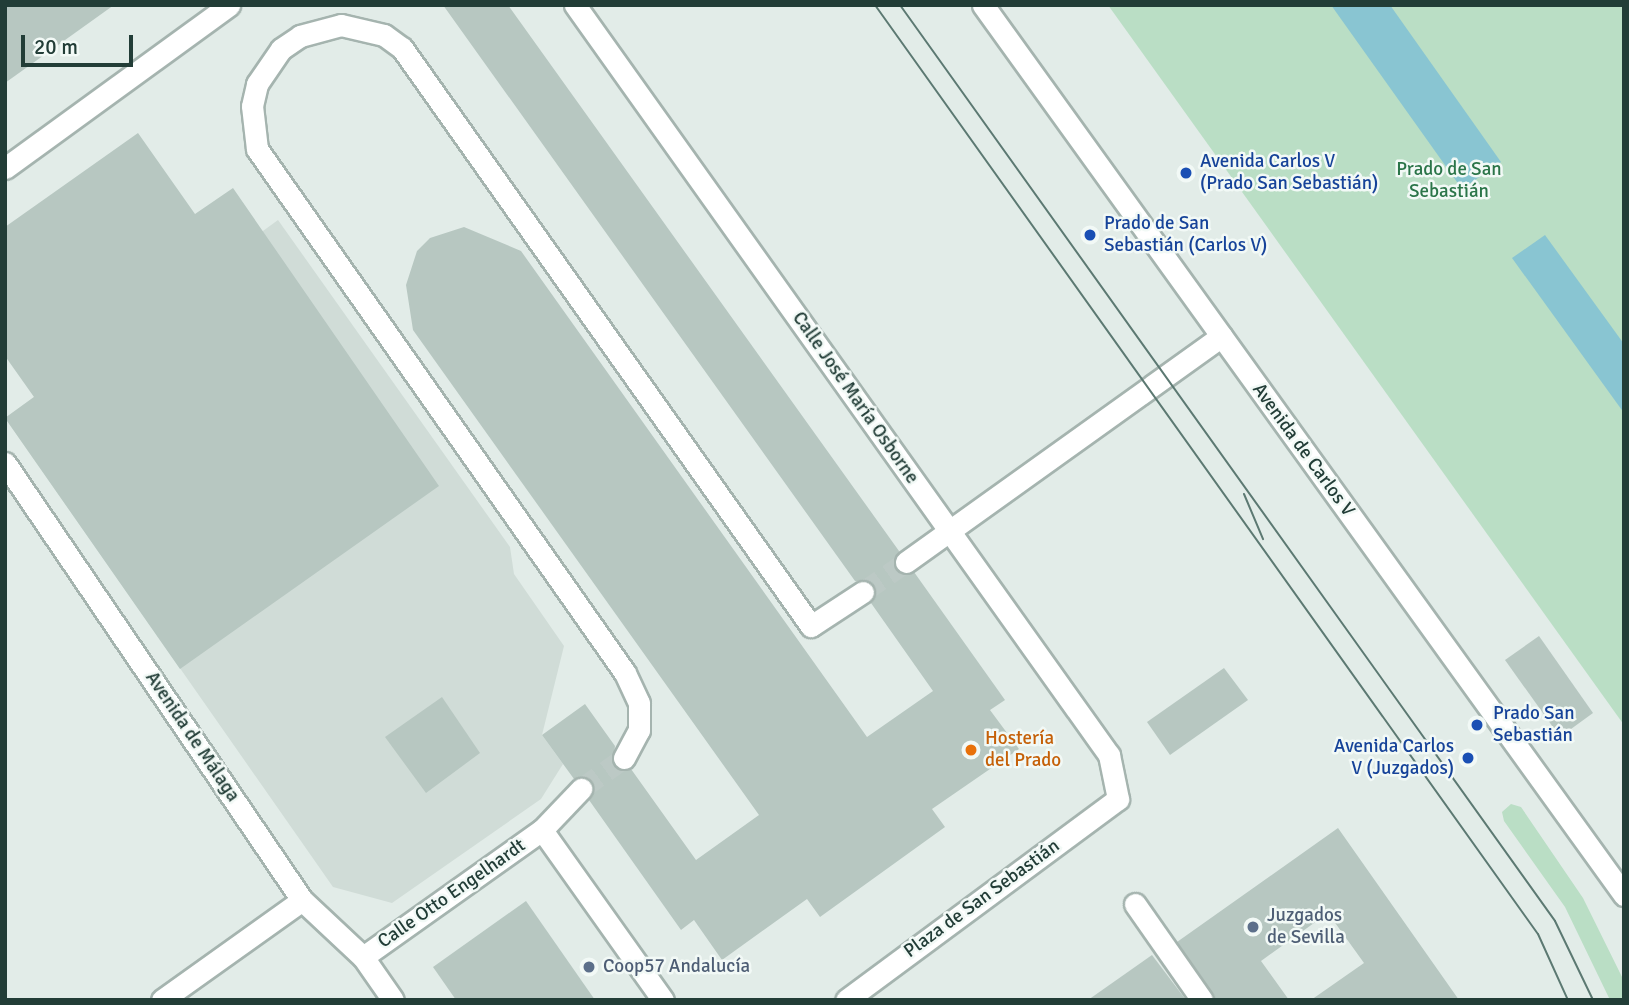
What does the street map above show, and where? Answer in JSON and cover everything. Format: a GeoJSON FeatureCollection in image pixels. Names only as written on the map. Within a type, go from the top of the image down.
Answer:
{"type":"FeatureCollection","features":[{"type":"Feature","properties":{"kind":"street"},"geometry":{"type":"LineString","coordinates":[[5,168],[229,5]]}},
{"type":"Feature","properties":{"kind":"street","name":"Calle José María Osborne"},"geometry":{"type":"LineString","coordinates":[[575,5],[1109,755],[1118,799]]}},
{"type":"Feature","properties":{"kind":"street","name":"Avenida de Carlos V"},"geometry":{"type":"LineString","coordinates":[[984,5],[1624,895]]}},
{"type":"Feature","properties":{"kind":"street"},"geometry":{"type":"LineString","coordinates":[[624,758],[639,730],[639,703],[625,673],[257,149],[252,116],[257,84],[281,49],[300,36],[341,25],[384,35],[402,48],[811,626],[863,592]]}},
{"type":"Feature","properties":{"kind":"street"},"geometry":{"type":"LineString","coordinates":[[906,562],[1222,336]]}},
{"type":"Feature","properties":{"kind":"street","name":"Avenida de Málaga"},"geometry":{"type":"LineString","coordinates":[[5,463],[302,900],[363,957],[393,1000]]}},
{"type":"Feature","properties":{"kind":"street"},"geometry":{"type":"LineString","coordinates":[[542,830],[581,789]]}},
{"type":"Feature","properties":{"kind":"street","name":"Plaza de San Sebastián"},"geometry":{"type":"LineString","coordinates":[[846,1000],[1118,799]]}},
{"type":"Feature","properties":{"kind":"street","name":"Calle Otto Engelhardt"},"geometry":{"type":"LineString","coordinates":[[363,957],[542,830],[663,1000]]}},
{"type":"Feature","properties":{"kind":"street"},"geometry":{"type":"LineString","coordinates":[[162,1000],[302,900]]}},
{"type":"Feature","properties":{"kind":"street"},"geometry":{"type":"LineString","coordinates":[[1135,904],[1202,1000]]}},
{"type":"Feature","properties":{"kind":"shaded area"},"geometry":{"type":"Polygon","coordinates":[[[278,220],[510,547],[514,574],[564,646],[542,735],[563,764],[541,799],[392,903],[333,887],[5,418],[278,220]]]}},
{"type":"Feature","properties":{"kind":"green space","name":"Prado de San Sebastián"},"geometry":{"type":"Polygon","coordinates":[[[1108,5],[1624,5],[1624,725],[1108,5]]]}},
{"type":"Feature","properties":{"kind":"green space"},"geometry":{"type":"Polygon","coordinates":[[[1511,804],[1521,807],[1583,898],[1624,981],[1624,1000],[1610,1000],[1565,907],[1504,821],[1502,812],[1511,804]]]}},
{"type":"Feature","properties":{"kind":"water"},"geometry":{"type":"Polygon","coordinates":[[[1331,5],[1390,5],[1501,162],[1462,189],[1331,5]]]}},
{"type":"Feature","properties":{"kind":"water"},"geometry":{"type":"Polygon","coordinates":[[[1545,235],[1624,344],[1624,413],[1512,258],[1545,235]]]}},
{"type":"Feature","properties":{"kind":"building"},"geometry":{"type":"Polygon","coordinates":[[[5,5],[114,5],[5,83],[5,5]]]}},
{"type":"Feature","properties":{"kind":"building"},"geometry":{"type":"Polygon","coordinates":[[[443,5],[508,5],[899,551],[896,570],[914,572],[1005,700],[990,710],[1019,749],[932,809],[945,827],[820,917],[807,899],[722,960],[694,920],[681,930],[589,800],[590,780],[574,779],[542,735],[585,704],[615,746],[613,765],[631,769],[696,860],[759,815],[413,330],[406,285],[417,251],[430,238],[464,227],[521,251],[867,737],[933,691],[871,603],[874,584],[855,581],[443,5]]]}},
{"type":"Feature","properties":{"kind":"building"},"geometry":{"type":"Polygon","coordinates":[[[138,133],[195,214],[233,188],[439,486],[180,669],[5,418],[34,397],[5,356],[5,227],[138,133]]]}},
{"type":"Feature","properties":{"kind":"building"},"geometry":{"type":"Polygon","coordinates":[[[1539,636],[1593,713],[1560,737],[1505,660],[1539,636]]]}},
{"type":"Feature","properties":{"kind":"building"},"geometry":{"type":"Polygon","coordinates":[[[1224,668],[1248,700],[1170,755],[1147,722],[1224,668]]]}},
{"type":"Feature","properties":{"kind":"building"},"geometry":{"type":"Polygon","coordinates":[[[442,697],[480,753],[426,793],[385,737],[442,697]]]}},
{"type":"Feature","properties":{"kind":"building","name":"Juzgados de Sevilla"},"geometry":{"type":"Polygon","coordinates":[[[1338,828],[1459,1000],[1311,1000],[1364,963],[1328,913],[1261,961],[1289,1000],[1215,1000],[1177,942],[1338,828]]]}},
{"type":"Feature","properties":{"kind":"building"},"geometry":{"type":"Polygon","coordinates":[[[526,901],[595,1000],[456,1000],[433,967],[526,901]]]}},
{"type":"Feature","properties":{"kind":"building"},"geometry":{"type":"Polygon","coordinates":[[[1152,955],[1186,1000],[1088,1000],[1152,955]]]}},
{"type":"Feature","properties":{"kind":"tunnel"},"geometry":{"type":"LineString","coordinates":[[863,592],[906,562]]}},
{"type":"Feature","properties":{"kind":"tunnel"},"geometry":{"type":"LineString","coordinates":[[581,789],[624,758]]}},
{"type":"Feature","properties":{"kind":"tram line"},"geometry":{"type":"LineString","coordinates":[[875,5],[1538,934],[1568,1000]]}},
{"type":"Feature","properties":{"kind":"tram line"},"geometry":{"type":"LineString","coordinates":[[900,5],[1555,921],[1593,1000]]}},
{"type":"Feature","properties":{"kind":"tram line"},"geometry":{"type":"LineString","coordinates":[[1244,494],[1263,539]]}},
{"type":"Feature","properties":{"kind":"place","name":"Avenida Carlos V (Prado San Sebastián)"},"geometry":{"type":"Point","coordinates":[1186,173]}},
{"type":"Feature","properties":{"kind":"place","name":"Prado de San Sebastián (Carlos V)"},"geometry":{"type":"Point","coordinates":[1090,235]}},
{"type":"Feature","properties":{"kind":"place","name":"Prado San Sebastián"},"geometry":{"type":"Point","coordinates":[1477,725]}},
{"type":"Feature","properties":{"kind":"place","name":"Hostería del Prado"},"geometry":{"type":"Point","coordinates":[971,750]}},
{"type":"Feature","properties":{"kind":"place","name":"Avenida Carlos V (Juzgados)"},"geometry":{"type":"Point","coordinates":[1468,758]}},
{"type":"Feature","properties":{"kind":"place","name":"Juzgados de Sevilla"},"geometry":{"type":"Point","coordinates":[1253,927]}},
{"type":"Feature","properties":{"kind":"place","name":"Coop57 Andalucía"},"geometry":{"type":"Point","coordinates":[589,967]}}]}
